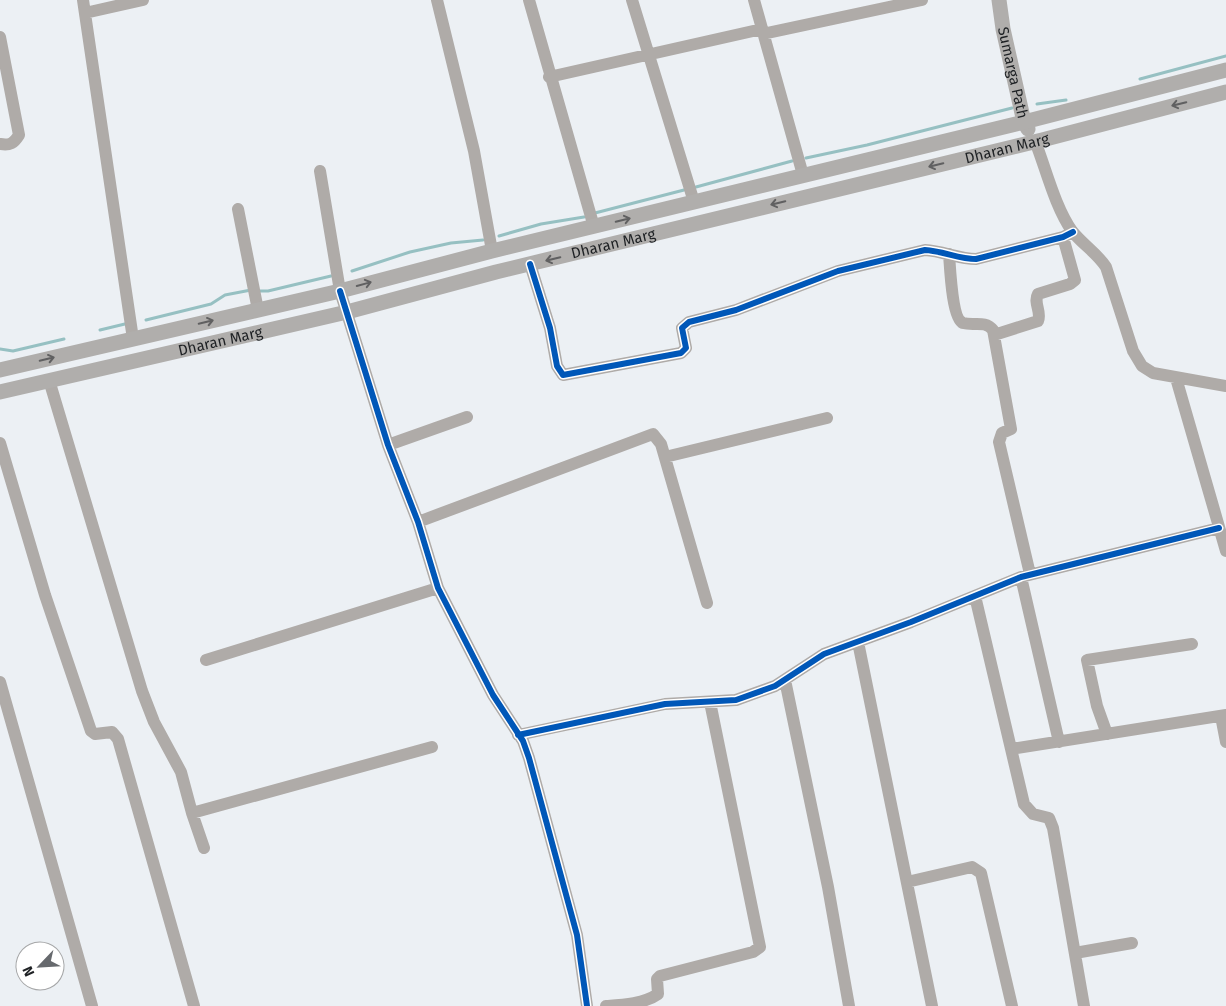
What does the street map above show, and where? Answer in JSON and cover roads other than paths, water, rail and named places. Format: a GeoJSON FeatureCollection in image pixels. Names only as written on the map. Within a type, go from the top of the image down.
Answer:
{"type":"FeatureCollection","features":[{"type":"Feature","properties":{"kind":"main road","name":"Sumarga Path"},"geometry":{"type":"LineString","coordinates":[[999,0],[1003,30],[1024,122],[1035,141]]}},
{"type":"Feature","properties":{"kind":"main road","name":"Dharan Marg"},"geometry":{"type":"LineString","coordinates":[[0,370],[340,290],[492,251],[1024,122],[1226,70]]}},
{"type":"Feature","properties":{"kind":"main road","name":"Dharan Marg"},"geometry":{"type":"LineString","coordinates":[[0,392],[347,312],[530,264],[1035,141],[1226,92]]}},
{"type":"Feature","properties":{"kind":"street"},"geometry":{"type":"LineString","coordinates":[[133,339],[84,6],[143,0]]}},
{"type":"Feature","properties":{"kind":"street"},"geometry":{"type":"LineString","coordinates":[[436,0],[474,150],[492,251]]}},
{"type":"Feature","properties":{"kind":"street"},"geometry":{"type":"LineString","coordinates":[[529,0],[594,227]]}},
{"type":"Feature","properties":{"kind":"street"},"geometry":{"type":"LineString","coordinates":[[632,0],[694,202]]}},
{"type":"Feature","properties":{"kind":"street"},"geometry":{"type":"LineString","coordinates":[[754,0],[803,175]]}},
{"type":"Feature","properties":{"kind":"street"},"geometry":{"type":"LineString","coordinates":[[550,77],[648,54],[897,3],[922,0]]}},
{"type":"Feature","properties":{"kind":"street"},"geometry":{"type":"LineString","coordinates":[[0,37],[19,135],[15,142],[7,145],[0,144]]}},
{"type":"Feature","properties":{"kind":"street"},"geometry":{"type":"LineString","coordinates":[[994,335],[1038,321],[1036,300],[1038,294],[1070,284],[1075,280],[1066,220],[1035,141]]}},
{"type":"Feature","properties":{"kind":"street"},"geometry":{"type":"LineString","coordinates":[[320,171],[340,290],[388,445],[418,522],[438,588],[529,758],[577,935],[587,1006]]}},
{"type":"Feature","properties":{"kind":"street"},"geometry":{"type":"LineString","coordinates":[[238,209],[258,310]]}},
{"type":"Feature","properties":{"kind":"street"},"geometry":{"type":"LineString","coordinates":[[530,264],[550,328],[557,366],[563,375],[681,353],[686,348],[682,328],[689,322],[736,310],[838,271],[925,250],[939,250],[966,259],[976,259],[1068,235]]}},
{"type":"Feature","properties":{"kind":"street"},"geometry":{"type":"LineString","coordinates":[[1068,235],[1100,258],[1106,268],[1136,360],[1153,373],[1226,386]]}},
{"type":"Feature","properties":{"kind":"street"},"geometry":{"type":"LineString","coordinates":[[949,254],[956,315],[962,323],[981,323],[992,327],[994,335],[1011,429],[1002,433],[998,442],[1059,742]]}},
{"type":"Feature","properties":{"kind":"street"},"geometry":{"type":"LineString","coordinates":[[1176,378],[1226,551]]}},
{"type":"Feature","properties":{"kind":"street"},"geometry":{"type":"LineString","coordinates":[[49,380],[142,691],[154,722],[181,772],[204,848]]}},
{"type":"Feature","properties":{"kind":"street"},"geometry":{"type":"LineString","coordinates":[[388,445],[467,417]]}},
{"type":"Feature","properties":{"kind":"street"},"geometry":{"type":"LineString","coordinates":[[665,458],[827,418]]}},
{"type":"Feature","properties":{"kind":"street"},"geometry":{"type":"LineString","coordinates":[[418,522],[650,434],[659,439],[707,603]]}},
{"type":"Feature","properties":{"kind":"street"},"geometry":{"type":"LineString","coordinates":[[0,443],[44,595],[90,731],[95,734],[112,732],[118,739],[194,1006]]}},
{"type":"Feature","properties":{"kind":"street"},"geometry":{"type":"LineString","coordinates":[[518,735],[666,704],[736,700],[785,680],[824,654],[1026,576],[1219,528]]}},
{"type":"Feature","properties":{"kind":"street"},"geometry":{"type":"LineString","coordinates":[[206,660],[438,588]]}},
{"type":"Feature","properties":{"kind":"street"},"geometry":{"type":"LineString","coordinates":[[975,596],[1027,809],[1033,814],[1047,816],[1053,828],[1084,1006]]}},
{"type":"Feature","properties":{"kind":"street"},"geometry":{"type":"LineString","coordinates":[[858,642],[932,1006]]}},
{"type":"Feature","properties":{"kind":"street"},"geometry":{"type":"LineString","coordinates":[[1107,734],[1097,706],[1087,660],[1192,644]]}},
{"type":"Feature","properties":{"kind":"street"},"geometry":{"type":"LineString","coordinates":[[785,680],[828,887],[850,1006]]}},
{"type":"Feature","properties":{"kind":"street"},"geometry":{"type":"LineString","coordinates":[[0,682],[92,1006]]}},
{"type":"Feature","properties":{"kind":"street"},"geometry":{"type":"LineString","coordinates":[[606,1006],[623,1005],[651,998],[658,994],[657,979],[660,976],[753,952],[760,947],[710,702]]}},
{"type":"Feature","properties":{"kind":"street"},"geometry":{"type":"LineString","coordinates":[[1011,749],[1224,716],[1226,742]]}},
{"type":"Feature","properties":{"kind":"street"},"geometry":{"type":"LineString","coordinates":[[192,813],[432,746]]}},
{"type":"Feature","properties":{"kind":"street"},"geometry":{"type":"LineString","coordinates":[[907,882],[972,867],[978,869],[981,873],[1012,1006]]}},
{"type":"Feature","properties":{"kind":"street"},"geometry":{"type":"LineString","coordinates":[[1075,953],[1132,943]]}},
{"type":"Feature","properties":{"kind":"waterway"},"geometry":{"type":"LineString","coordinates":[[1140,79],[1226,56]]}},
{"type":"Feature","properties":{"kind":"waterway"},"geometry":{"type":"LineString","coordinates":[[1037,104],[1066,100]]}},
{"type":"Feature","properties":{"kind":"waterway"},"geometry":{"type":"LineString","coordinates":[[806,158],[867,145],[1012,108]]}},
{"type":"Feature","properties":{"kind":"waterway"},"geometry":{"type":"LineString","coordinates":[[696,187],[792,161]]}},
{"type":"Feature","properties":{"kind":"waterway"},"geometry":{"type":"LineString","coordinates":[[595,213],[684,190]]}},
{"type":"Feature","properties":{"kind":"waterway"},"geometry":{"type":"LineString","coordinates":[[499,236],[541,224],[584,217]]}},
{"type":"Feature","properties":{"kind":"waterway"},"geometry":{"type":"LineString","coordinates":[[352,271],[410,252],[451,243],[483,240]]}},
{"type":"Feature","properties":{"kind":"waterway"},"geometry":{"type":"LineString","coordinates":[[257,291],[268,291],[331,276]]}},
{"type":"Feature","properties":{"kind":"waterway"},"geometry":{"type":"LineString","coordinates":[[146,320],[211,304],[225,295],[251,290]]}},
{"type":"Feature","properties":{"kind":"waterway"},"geometry":{"type":"LineString","coordinates":[[100,330],[129,323]]}},
{"type":"Feature","properties":{"kind":"waterway"},"geometry":{"type":"LineString","coordinates":[[0,349],[13,351],[64,339]]}}]}
